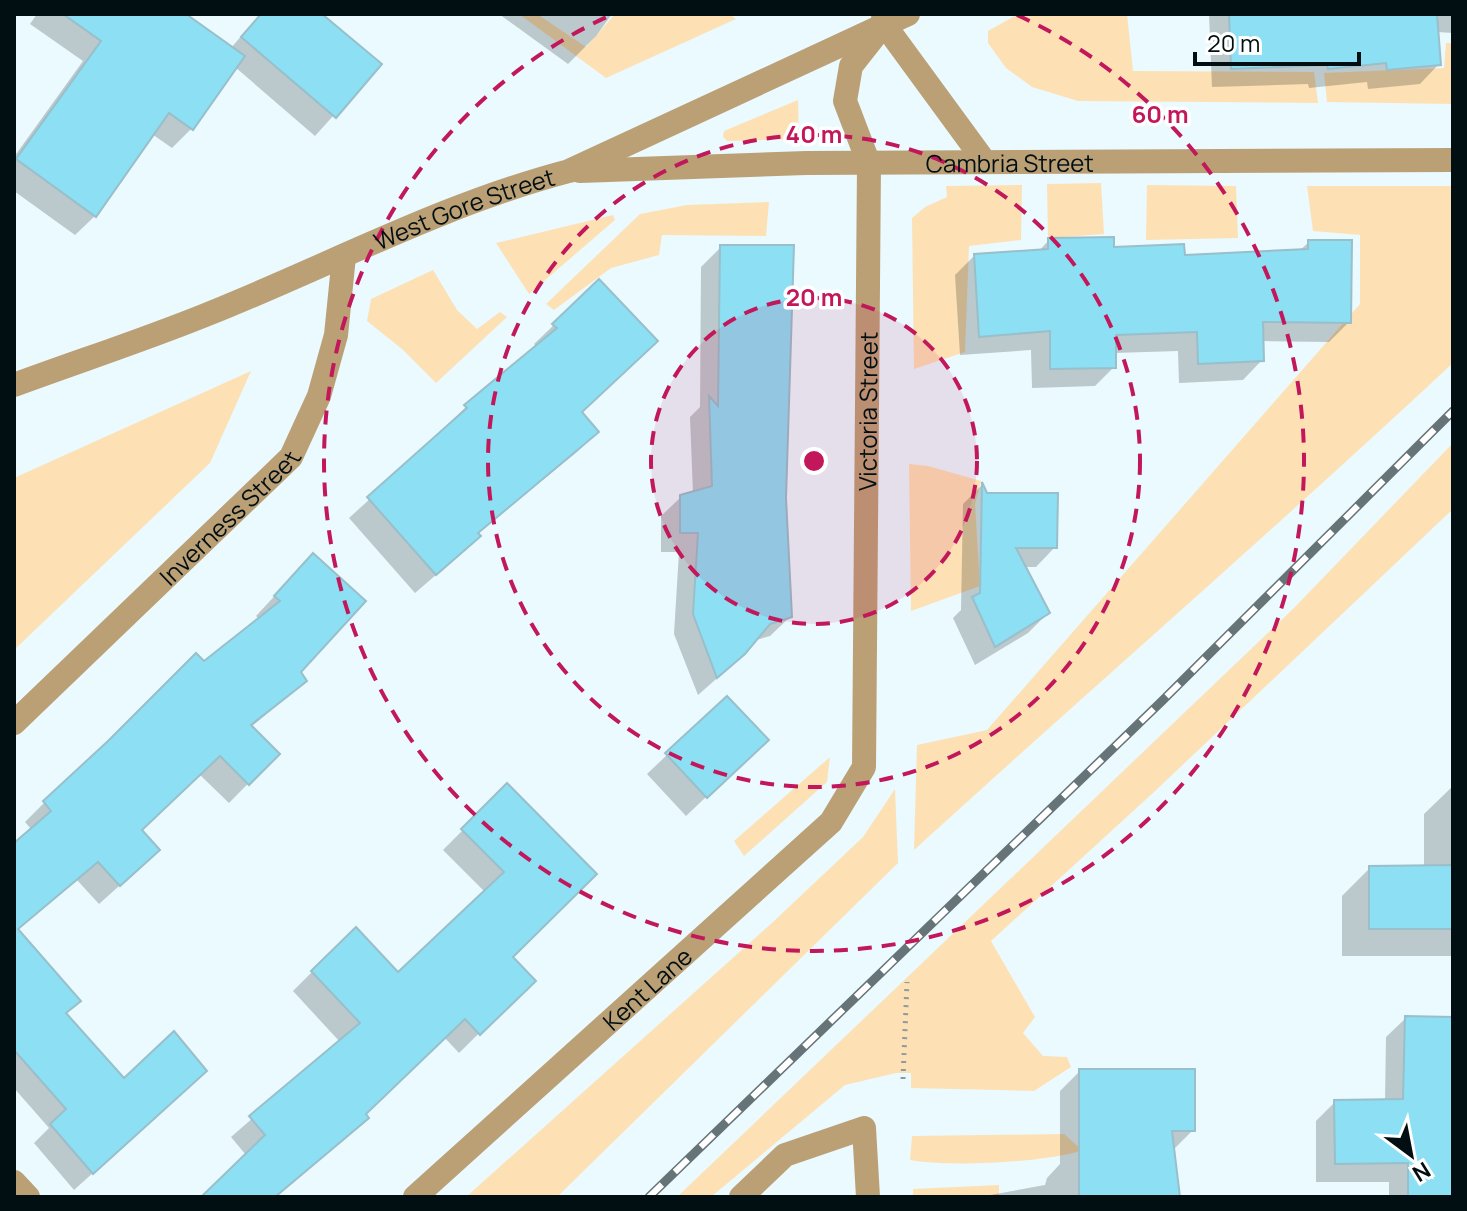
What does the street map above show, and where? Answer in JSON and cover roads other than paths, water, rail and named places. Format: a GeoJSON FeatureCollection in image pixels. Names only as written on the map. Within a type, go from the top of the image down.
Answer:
{"type":"FeatureCollection","features":[{"type":"Feature","properties":{"kind":"street","name":"West Gore Street"},"geometry":{"type":"LineString","coordinates":[[14,385],[207,315],[412,224],[528,182],[569,171],[884,19],[908,14]]}},
{"type":"Feature","properties":{"kind":"street"},"geometry":{"type":"LineString","coordinates":[[884,19],[985,162]]}},
{"type":"Feature","properties":{"kind":"street","name":"Victoria Street"},"geometry":{"type":"LineString","coordinates":[[864,767],[869,164],[845,101],[851,66],[884,19]]}},
{"type":"Feature","properties":{"kind":"street","name":"Cambria Street"},"geometry":{"type":"LineString","coordinates":[[569,171],[806,163],[1453,160]]}},
{"type":"Feature","properties":{"kind":"street","name":"Inverness Street"},"geometry":{"type":"LineString","coordinates":[[14,723],[291,457],[319,396],[336,335],[344,256]]}},
{"type":"Feature","properties":{"kind":"street","name":"Kent Lane"},"geometry":{"type":"LineString","coordinates":[[415,1197],[831,822],[864,767]]}},
{"type":"Feature","properties":{"kind":"street"},"geometry":{"type":"LineString","coordinates":[[741,1197],[785,1155],[864,1128],[868,1197]]}},
{"type":"Feature","properties":{"kind":"street"},"geometry":{"type":"LineString","coordinates":[[14,1182],[28,1197]]}},
{"type":"Feature","properties":{"kind":"railway"},"geometry":{"type":"LineString","coordinates":[[649,1197],[1162,701],[1453,411]]}}]}
